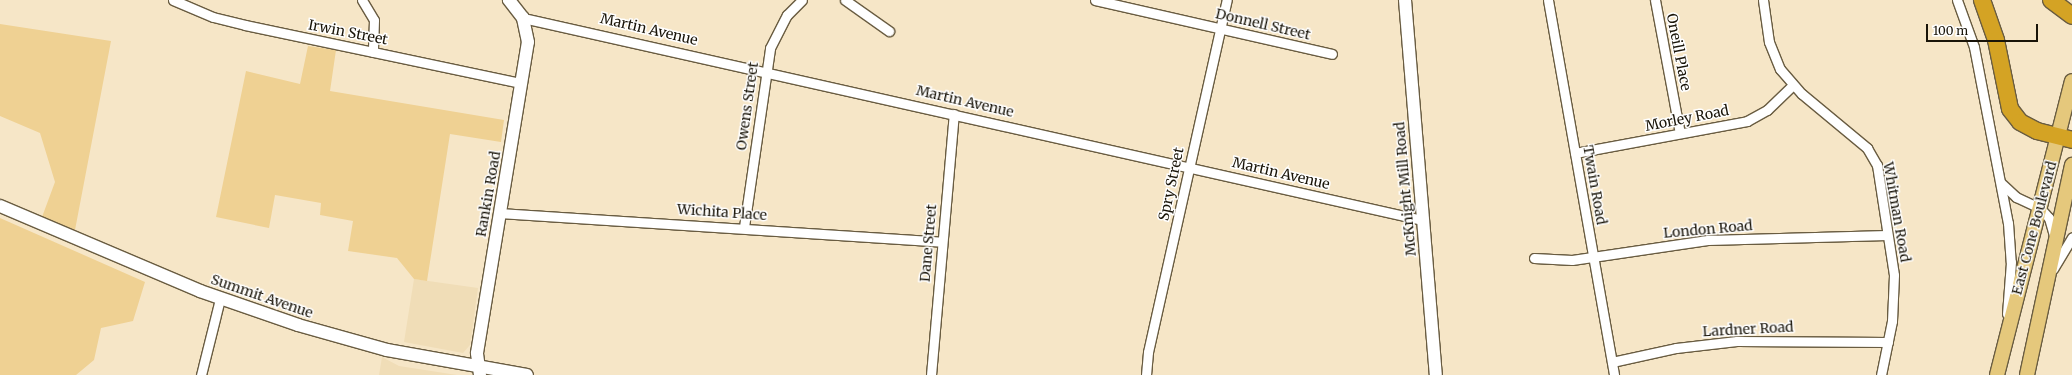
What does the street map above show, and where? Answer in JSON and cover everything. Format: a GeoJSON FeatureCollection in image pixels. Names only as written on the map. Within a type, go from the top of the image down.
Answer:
{"type":"FeatureCollection","features":[{"type":"Feature","properties":{"kind":"highway"},"geometry":{"type":"LineString","coordinates":[[1982,0],[1996,40],[2010,109],[2020,122],[2065,139]]}},
{"type":"Feature","properties":{"kind":"highway"},"geometry":{"type":"LineString","coordinates":[[2051,0],[2072,16]]}},
{"type":"Feature","properties":{"kind":"main road","name":"East Cone Boulevard"},"geometry":{"type":"LineString","coordinates":[[1997,375],[2002,349],[2040,208],[2065,139],[2072,81]]}},
{"type":"Feature","properties":{"kind":"main road","name":"East Cone Boulevard"},"geometry":{"type":"LineString","coordinates":[[2027,375],[2072,165]]}},
{"type":"Feature","properties":{"kind":"street","name":"Irwin Street"},"geometry":{"type":"LineString","coordinates":[[173,0],[220,18],[520,83]]}},
{"type":"Feature","properties":{"kind":"street"},"geometry":{"type":"LineString","coordinates":[[362,0],[374,20],[373,52]]}},
{"type":"Feature","properties":{"kind":"street"},"geometry":{"type":"LineString","coordinates":[[509,0],[523,18]]}},
{"type":"Feature","properties":{"kind":"street","name":"Owens Street"},"geometry":{"type":"LineString","coordinates":[[744,227],[766,71],[777,32],[802,0]]}},
{"type":"Feature","properties":{"kind":"street"},"geometry":{"type":"LineString","coordinates":[[846,0],[889,31]]}},
{"type":"Feature","properties":{"kind":"street","name":"Donnell Street"},"geometry":{"type":"LineString","coordinates":[[1095,0],[1332,54]]}},
{"type":"Feature","properties":{"kind":"street","name":"Spry Street"},"geometry":{"type":"LineString","coordinates":[[1146,375],[1148,352],[1227,0]]}},
{"type":"Feature","properties":{"kind":"street","name":"McKnight Mill Road"},"geometry":{"type":"LineString","coordinates":[[1405,0],[1436,375]]}},
{"type":"Feature","properties":{"kind":"street","name":"Twain Road"},"geometry":{"type":"LineString","coordinates":[[1548,0],[1614,375]]}},
{"type":"Feature","properties":{"kind":"street","name":"Oneill Place"},"geometry":{"type":"LineString","coordinates":[[1655,0],[1680,133]]}},
{"type":"Feature","properties":{"kind":"street","name":"Whitman Road"},"geometry":{"type":"LineString","coordinates":[[1763,0],[1770,42],[1780,69],[1793,85],[1867,148],[1877,165],[1894,275],[1888,342],[1881,375]]}},
{"type":"Feature","properties":{"kind":"street"},"geometry":{"type":"LineString","coordinates":[[1957,0],[1974,47],[2000,182],[2011,262],[2002,349]]}},
{"type":"Feature","properties":{"kind":"street","name":"Martin Avenue"},"geometry":{"type":"LineString","coordinates":[[523,18],[766,71],[1422,220]]}},
{"type":"Feature","properties":{"kind":"street","name":"Rankin Road"},"geometry":{"type":"LineString","coordinates":[[480,372],[478,353],[499,213],[528,42],[523,18]]}},
{"type":"Feature","properties":{"kind":"street","name":"Morley Road"},"geometry":{"type":"LineString","coordinates":[[1575,152],[1746,121],[1767,110],[1793,85]]}},
{"type":"Feature","properties":{"kind":"street","name":"Dane Street"},"geometry":{"type":"LineString","coordinates":[[931,375],[954,114]]}},
{"type":"Feature","properties":{"kind":"street"},"geometry":{"type":"LineString","coordinates":[[2000,182],[2016,197],[2040,208],[2053,226],[2055,247]]}},
{"type":"Feature","properties":{"kind":"street","name":"Summit Avenue"},"geometry":{"type":"LineString","coordinates":[[0,206],[220,299],[387,350],[480,372],[527,375]]}},
{"type":"Feature","properties":{"kind":"street","name":"Wichita Place"},"geometry":{"type":"LineString","coordinates":[[499,213],[744,227],[942,242]]}},
{"type":"Feature","properties":{"kind":"street","name":"London Road"},"geometry":{"type":"LineString","coordinates":[[1534,258],[1593,257],[1708,240],[1887,235]]}},
{"type":"Feature","properties":{"kind":"street"},"geometry":{"type":"LineString","coordinates":[[2048,279],[2072,237]]}},
{"type":"Feature","properties":{"kind":"street"},"geometry":{"type":"LineString","coordinates":[[201,375],[220,299]]}},
{"type":"Feature","properties":{"kind":"street","name":"Lardner Road"},"geometry":{"type":"LineString","coordinates":[[1612,362],[1676,348],[1738,341],[1888,342]]}},
{"type":"Feature","properties":{"kind":"shaded area"},"geometry":{"type":"Polygon","coordinates":[[[0,24],[111,41],[75,230],[42,217],[55,182],[40,133],[0,116],[0,24]]]}},
{"type":"Feature","properties":{"kind":"shaded area"},"geometry":{"type":"Polygon","coordinates":[[[308,46],[336,50],[330,91],[504,120],[501,142],[450,134],[427,281],[414,279],[397,258],[348,251],[353,221],[320,215],[321,203],[275,195],[269,228],[216,217],[246,71],[300,84],[308,46]]]}},
{"type":"Feature","properties":{"kind":"shaded area"},"geometry":{"type":"Polygon","coordinates":[[[0,218],[145,282],[133,321],[101,328],[94,360],[76,375],[0,375],[0,218]]]}},
{"type":"Feature","properties":{"kind":"shaded area"},"geometry":{"type":"Polygon","coordinates":[[[414,279],[478,288],[470,345],[463,353],[404,342],[414,279]]]}},
{"type":"Feature","properties":{"kind":"shaded area"},"geometry":{"type":"Polygon","coordinates":[[[382,357],[399,366],[457,375],[379,375],[382,357]]]}}]}
